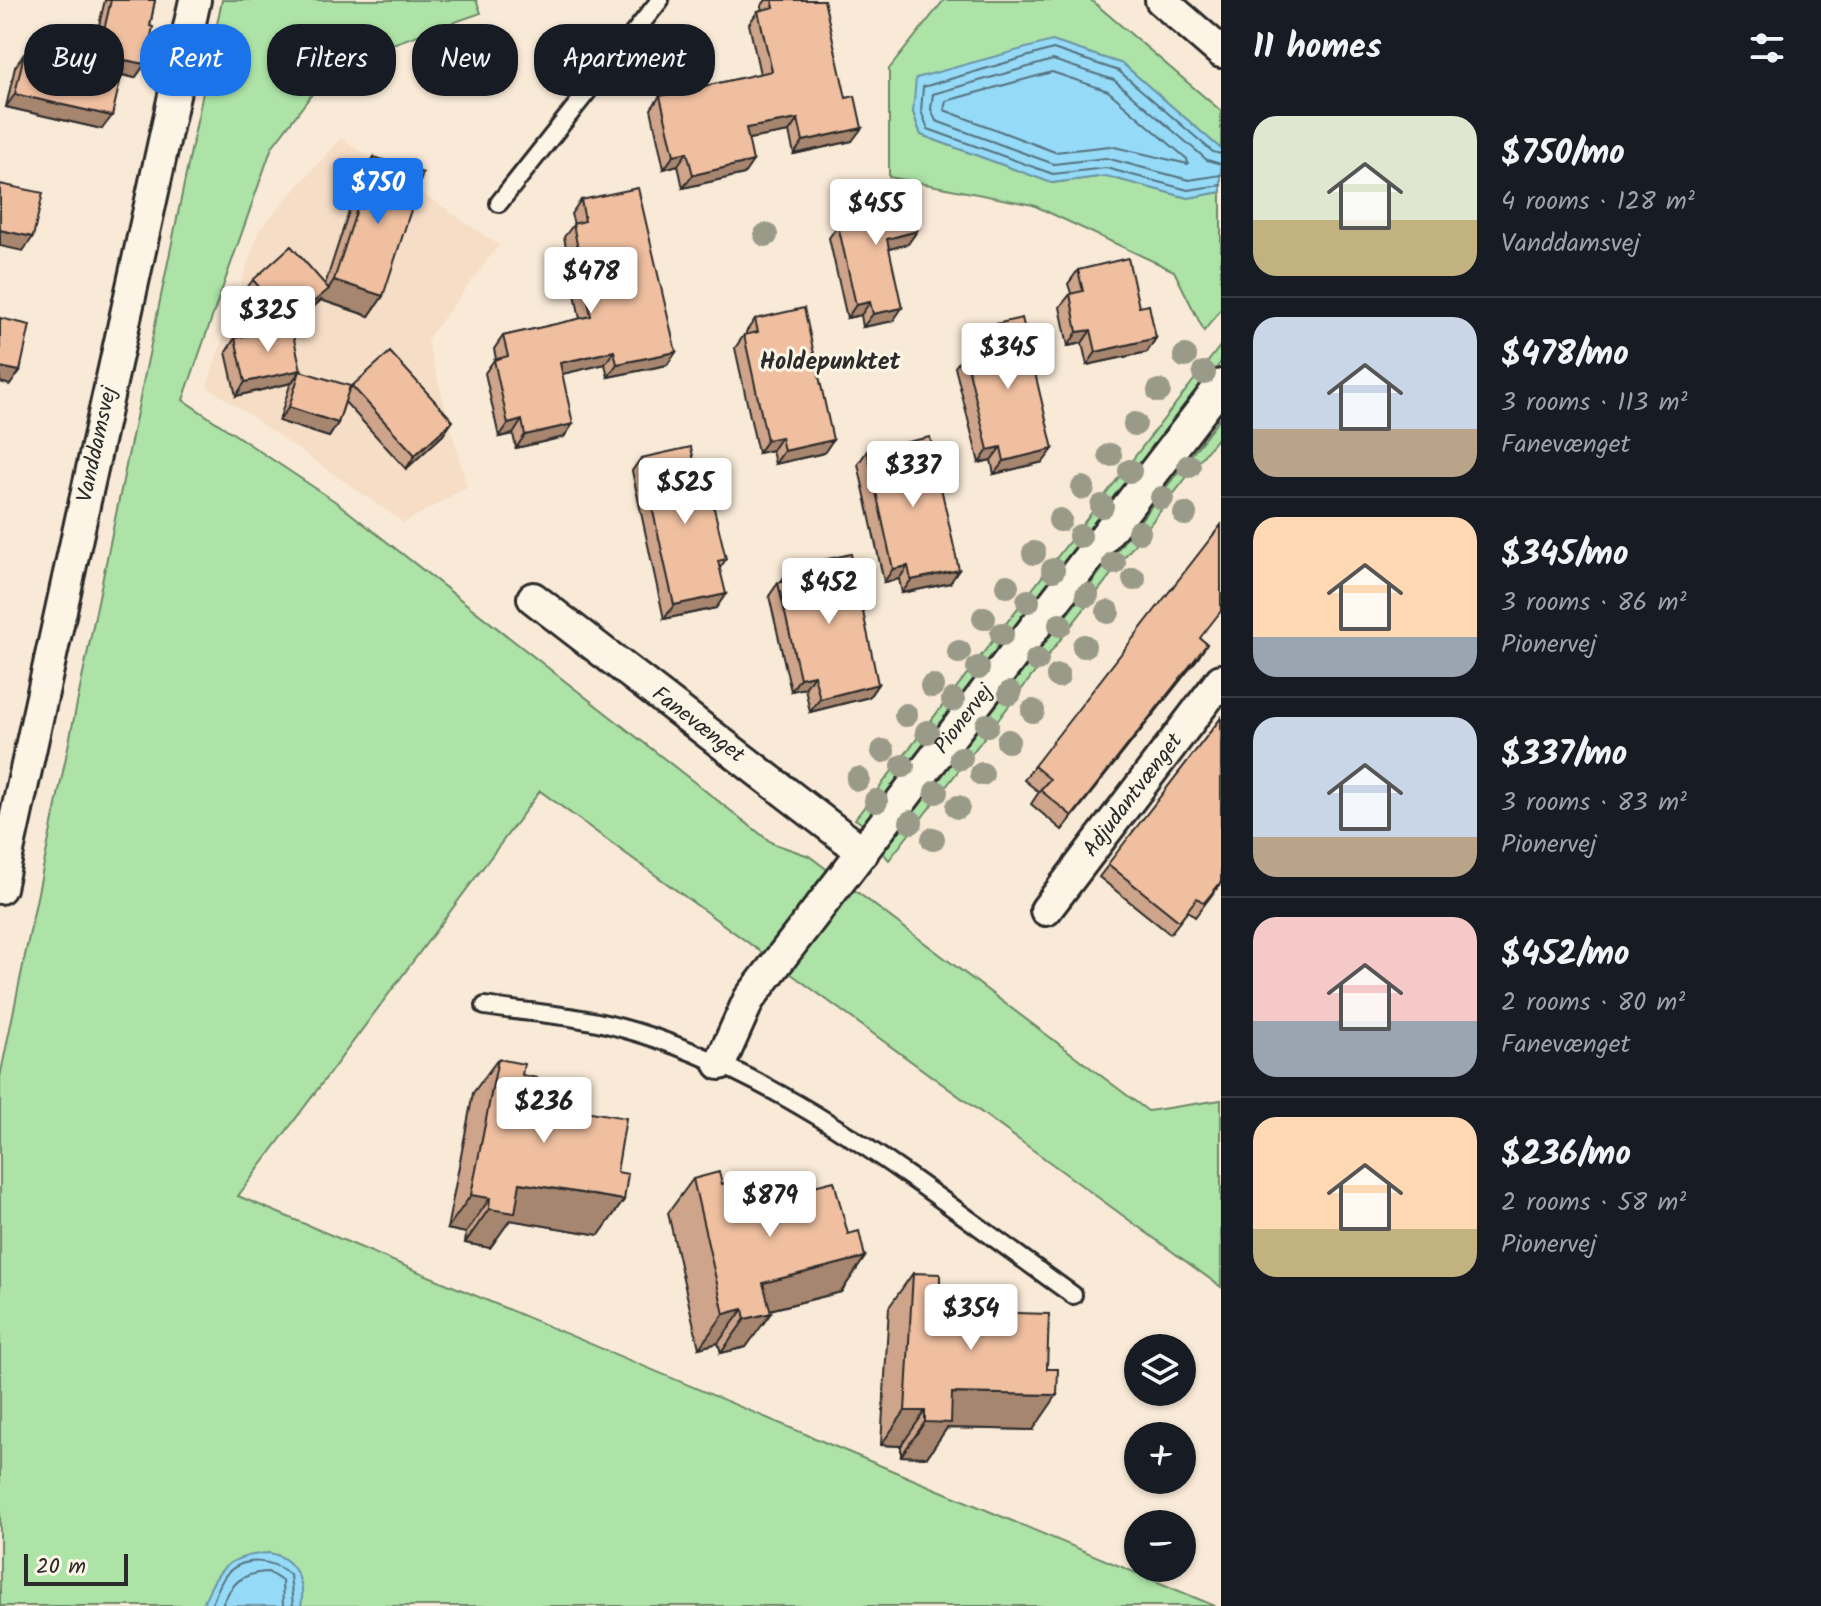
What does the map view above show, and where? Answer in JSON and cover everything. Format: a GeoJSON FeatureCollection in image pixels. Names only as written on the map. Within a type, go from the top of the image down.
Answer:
{"type":"FeatureCollection","features":[{"type":"Feature","properties":{"kind":"street","name":"Vanddamsvej"},"geometry":{"type":"LineString","coordinates":[[0,888],[195,0]]}},
{"type":"Feature","properties":{"kind":"street"},"geometry":{"type":"LineString","coordinates":[[1161,0],[1219,46]]}},
{"type":"Feature","properties":{"kind":"street","name":"Pionervej"},"geometry":{"type":"LineString","coordinates":[[720,1064],[749,999],[1221,385]]}},
{"type":"Feature","properties":{"kind":"street","name":"Fanevænget"},"geometry":{"type":"LineString","coordinates":[[533,598],[863,852]]}},
{"type":"Feature","properties":{"kind":"street","name":"Adjudantvænget"},"geometry":{"type":"LineString","coordinates":[[1046,910],[1221,680]]}},
{"type":"Feature","properties":{"kind":"lane"},"geometry":{"type":"LineString","coordinates":[[499,203],[660,0]]}},
{"type":"Feature","properties":{"kind":"lane"},"geometry":{"type":"LineString","coordinates":[[485,1006],[617,1026],[720,1064],[800,1103],[1073,1295]]}},
{"type":"Feature","properties":{"kind":"shaded area"},"geometry":{"type":"Polygon","coordinates":[[[341,138],[499,245],[427,340],[467,487],[404,523],[207,386],[259,230],[341,138]]]}},
{"type":"Feature","properties":{"kind":"green space"},"geometry":{"type":"Polygon","coordinates":[[[222,0],[476,0],[481,13],[450,24],[412,24],[412,37],[396,43],[396,24],[267,24],[267,96],[311,96],[272,147],[183,400],[336,502],[772,843],[809,856],[1148,1111],[1221,1100],[1221,1287],[540,791],[238,1196],[1124,1568],[1124,1582],[1158,1582],[1215,1606],[0,1606],[0,1077],[202,96],[251,96],[251,24],[217,24],[222,0]]]}},
{"type":"Feature","properties":{"kind":"green space"},"geometry":{"type":"Polygon","coordinates":[[[944,0],[1091,0],[1221,111],[1221,149],[1123,64],[913,112],[921,135],[1052,183],[1106,176],[1188,198],[1221,192],[1221,309],[1204,331],[1174,271],[1033,205],[889,177],[889,69],[944,0]]]}},
{"type":"Feature","properties":{"kind":"green space"},"geometry":{"type":"Polygon","coordinates":[[[1221,345],[1221,362],[864,825],[855,819],[1221,345]]]}},
{"type":"Feature","properties":{"kind":"green space"},"geometry":{"type":"Polygon","coordinates":[[[1221,417],[1221,433],[889,860],[882,852],[1221,417]]]}},
{"type":"Feature","properties":{"kind":"water"},"geometry":{"type":"Polygon","coordinates":[[[1052,41],[1123,64],[1221,149],[1221,192],[1188,198],[1106,176],[1052,183],[921,135],[913,112],[916,78],[1052,41]]]}},
{"type":"Feature","properties":{"kind":"water"},"geometry":{"type":"Polygon","coordinates":[[[269,1553],[278,1555],[296,1572],[302,1588],[301,1606],[202,1606],[225,1567],[243,1557],[269,1553]]]}},
{"type":"Feature","properties":{"kind":"building"},"geometry":{"type":"Polygon","coordinates":[[[111,0],[155,0],[150,24],[140,24],[140,63],[125,60],[124,64],[124,24],[105,24],[111,0]]]}},
{"type":"Feature","properties":{"kind":"building"},"geometry":{"type":"Polygon","coordinates":[[[772,0],[824,0],[846,98],[855,96],[862,128],[803,141],[798,119],[746,128],[753,161],[693,175],[687,152],[674,155],[660,96],[715,96],[715,84],[772,71],[758,11],[774,7],[772,0]]]}},
{"type":"Feature","properties":{"kind":"building"},"geometry":{"type":"Polygon","coordinates":[[[24,54],[24,96],[117,96],[112,116],[15,94],[24,54]]]}},
{"type":"Feature","properties":{"kind":"building"},"geometry":{"type":"Polygon","coordinates":[[[374,157],[423,173],[383,296],[334,280],[374,157]]]}},
{"type":"Feature","properties":{"kind":"building"},"geometry":{"type":"Polygon","coordinates":[[[0,184],[43,193],[33,237],[0,230],[0,184]]]}},
{"type":"Feature","properties":{"kind":"building"},"geometry":{"type":"Polygon","coordinates":[[[638,188],[676,352],[617,364],[614,351],[560,363],[573,424],[525,435],[522,420],[508,424],[494,360],[508,356],[503,336],[591,316],[573,224],[585,221],[581,200],[638,188]]]}},
{"type":"Feature","properties":{"kind":"building"},"geometry":{"type":"Polygon","coordinates":[[[907,188],[917,231],[887,239],[902,308],[873,314],[870,302],[856,305],[838,225],[852,223],[847,202],[907,188]]]}},
{"type":"Feature","properties":{"kind":"building"},"geometry":{"type":"Polygon","coordinates":[[[291,246],[329,289],[290,322],[253,280],[291,246]]]}},
{"type":"Feature","properties":{"kind":"building"},"geometry":{"type":"Polygon","coordinates":[[[1128,258],[1139,307],[1149,305],[1156,338],[1096,352],[1091,330],[1077,332],[1070,294],[1083,291],[1078,270],[1128,258]]]}},
{"type":"Feature","properties":{"kind":"building"},"geometry":{"type":"Polygon","coordinates":[[[804,308],[833,440],[784,451],[781,437],[767,440],[744,335],[758,332],[755,319],[804,308]]]}},
{"type":"Feature","properties":{"kind":"building"},"geometry":{"type":"Polygon","coordinates":[[[0,318],[30,325],[20,371],[0,367],[0,318]]]}},
{"type":"Feature","properties":{"kind":"building"},"geometry":{"type":"Polygon","coordinates":[[[1022,318],[1053,449],[1004,461],[1001,447],[988,450],[965,354],[979,351],[974,329],[1022,318]]]}},
{"type":"Feature","properties":{"kind":"building"},"geometry":{"type":"Polygon","coordinates":[[[291,326],[301,370],[245,382],[235,338],[291,326]]]}},
{"type":"Feature","properties":{"kind":"building"},"geometry":{"type":"Polygon","coordinates":[[[390,352],[453,421],[415,455],[352,386],[390,352]]]}},
{"type":"Feature","properties":{"kind":"building"},"geometry":{"type":"Polygon","coordinates":[[[300,371],[350,386],[338,423],[289,407],[300,371]]]}},
{"type":"Feature","properties":{"kind":"building"},"geometry":{"type":"Polygon","coordinates":[[[930,437],[959,570],[911,580],[908,566],[893,569],[867,451],[930,437]]]}},
{"type":"Feature","properties":{"kind":"building"},"geometry":{"type":"Polygon","coordinates":[[[691,447],[700,489],[709,487],[726,559],[718,561],[726,594],[674,605],[641,458],[691,447]]]}},
{"type":"Feature","properties":{"kind":"building"},"geometry":{"type":"Polygon","coordinates":[[[1221,525],[1221,611],[1200,638],[1207,644],[1072,816],[1040,790],[1050,779],[1034,766],[1221,525]]]}},
{"type":"Feature","properties":{"kind":"building"},"geometry":{"type":"Polygon","coordinates":[[[851,554],[878,684],[820,699],[814,675],[800,678],[778,583],[794,579],[791,567],[851,554]]]}},
{"type":"Feature","properties":{"kind":"building"},"geometry":{"type":"Polygon","coordinates":[[[1221,718],[1221,882],[1204,903],[1197,898],[1179,921],[1108,864],[1221,718]]]}},
{"type":"Feature","properties":{"kind":"building"},"geometry":{"type":"Polygon","coordinates":[[[498,1059],[524,1064],[522,1075],[537,1078],[533,1102],[626,1118],[617,1172],[628,1174],[624,1200],[520,1183],[515,1213],[489,1209],[490,1198],[471,1195],[498,1059]]]}},
{"type":"Feature","properties":{"kind":"building"},"geometry":{"type":"Polygon","coordinates":[[[719,1172],[722,1184],[736,1180],[742,1204],[834,1181],[848,1234],[859,1231],[865,1257],[763,1283],[771,1313],[745,1319],[743,1309],[724,1314],[693,1179],[719,1172]]]}},
{"type":"Feature","properties":{"kind":"building"},"geometry":{"type":"Polygon","coordinates":[[[913,1273],[940,1274],[940,1286],[954,1286],[954,1311],[1049,1314],[1047,1369],[1058,1369],[1057,1395],[952,1393],[951,1423],[925,1422],[925,1411],[905,1411],[913,1273]]]}},
{"type":"Feature","properties":{"kind":"district","name":"Holdepunktet"},"geometry":{"type":"Point","coordinates":[830,362]}}]}
